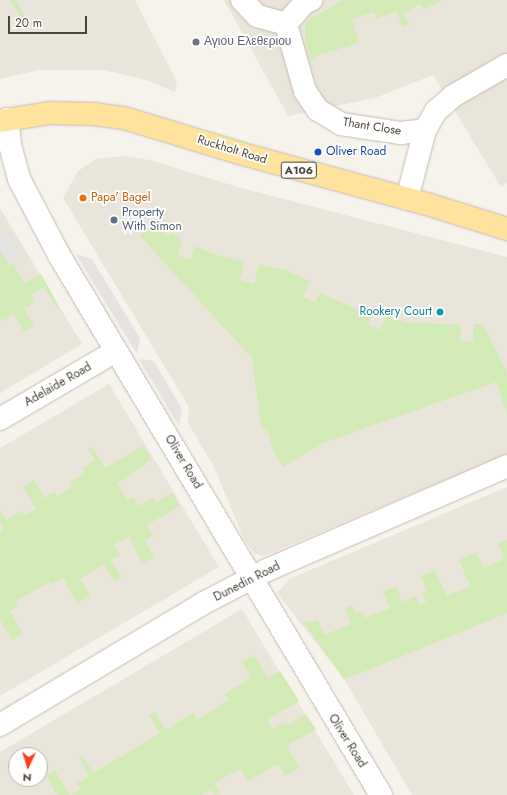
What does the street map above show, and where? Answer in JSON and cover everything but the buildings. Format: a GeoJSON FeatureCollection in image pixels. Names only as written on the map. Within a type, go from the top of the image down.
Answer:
{"type":"FeatureCollection","features":[{"type":"Feature","properties":{"kind":"main road","name":"Ruckholt Road"},"geometry":{"type":"LineString","coordinates":[[3,120],[50,113],[94,114],[124,118],[239,153],[407,199],[507,230]]}},
{"type":"Feature","properties":{"kind":"street"},"geometry":{"type":"LineString","coordinates":[[242,0],[257,16],[286,24],[304,4],[310,0]]}},
{"type":"Feature","properties":{"kind":"street","name":"Thant Close"},"geometry":{"type":"LineString","coordinates":[[286,24],[305,91],[318,110],[341,124],[401,133],[425,130]]}},
{"type":"Feature","properties":{"kind":"street"},"geometry":{"type":"LineString","coordinates":[[407,199],[425,130],[436,111],[453,96],[507,65]]}},
{"type":"Feature","properties":{"kind":"street","name":"Oliver Road"},"geometry":{"type":"LineString","coordinates":[[3,120],[26,194],[116,351],[253,578],[329,712],[381,795]]}},
{"type":"Feature","properties":{"kind":"street","name":"Adelaide Road"},"geometry":{"type":"LineString","coordinates":[[0,419],[116,351]]}},
{"type":"Feature","properties":{"kind":"street","name":"Dunedin Road"},"geometry":{"type":"LineString","coordinates":[[0,725],[204,604],[253,578],[507,466]]}},
{"type":"Feature","properties":{"kind":"shaded area"},"geometry":{"type":"Polygon","coordinates":[[[0,0],[135,0],[177,82],[175,92],[146,80],[104,70],[39,70],[0,79],[0,0]]]}},
{"type":"Feature","properties":{"kind":"shaded area"},"geometry":{"type":"Polygon","coordinates":[[[224,0],[507,0],[507,183],[501,187],[433,75],[375,98],[288,116],[224,0]]]}},
{"type":"Feature","properties":{"kind":"shaded area"},"geometry":{"type":"Polygon","coordinates":[[[123,156],[150,160],[241,188],[507,257],[507,454],[276,551],[262,556],[254,553],[244,539],[214,467],[188,423],[189,407],[63,198],[78,171],[96,159],[123,156]]]}},
{"type":"Feature","properties":{"kind":"shaded area"},"geometry":{"type":"Polygon","coordinates":[[[0,208],[82,344],[0,393],[0,208]]]}},
{"type":"Feature","properties":{"kind":"shaded area"},"geometry":{"type":"Polygon","coordinates":[[[12,229],[27,255],[9,265],[0,250],[0,236],[12,229]]]}},
{"type":"Feature","properties":{"kind":"shaded area"},"geometry":{"type":"Polygon","coordinates":[[[76,254],[92,259],[140,338],[137,354],[76,254]]]}},
{"type":"Feature","properties":{"kind":"shaded area"},"geometry":{"type":"Polygon","coordinates":[[[139,359],[154,361],[182,409],[179,426],[139,359]]]}},
{"type":"Feature","properties":{"kind":"shaded area"},"geometry":{"type":"Polygon","coordinates":[[[109,384],[219,567],[0,696],[0,448],[109,384]]]}},
{"type":"Feature","properties":{"kind":"shaded area"},"geometry":{"type":"Polygon","coordinates":[[[507,487],[507,795],[412,795],[344,679],[277,593],[289,579],[507,487]]]}},
{"type":"Feature","properties":{"kind":"shaded area"},"geometry":{"type":"Polygon","coordinates":[[[242,609],[354,795],[0,795],[0,752],[8,747],[8,787],[48,787],[48,747],[8,747],[242,609]]]}},
{"type":"Feature","properties":{"kind":"green space"},"geometry":{"type":"Polygon","coordinates":[[[10,0],[16,0],[24,15],[21,18],[10,0]]]}},
{"type":"Feature","properties":{"kind":"green space"},"geometry":{"type":"Polygon","coordinates":[[[343,0],[441,0],[424,10],[420,4],[403,14],[409,24],[402,27],[397,12],[376,19],[374,12],[352,19],[359,43],[315,56],[316,59],[311,60],[305,38],[305,25],[310,19],[343,0]]]}},
{"type":"Feature","properties":{"kind":"green space"},"geometry":{"type":"Polygon","coordinates":[[[155,220],[167,236],[172,233],[182,239],[178,256],[191,259],[195,246],[213,254],[245,262],[240,280],[254,284],[259,264],[288,271],[310,281],[303,297],[315,302],[320,293],[372,316],[368,325],[380,330],[387,315],[405,322],[461,325],[460,341],[473,342],[474,324],[483,324],[507,373],[507,414],[496,382],[323,443],[283,467],[273,450],[268,433],[261,425],[252,358],[140,236],[155,220]]]}},
{"type":"Feature","properties":{"kind":"green space"},"geometry":{"type":"Polygon","coordinates":[[[0,250],[9,265],[13,263],[24,283],[41,274],[60,308],[58,310],[44,287],[31,294],[35,302],[24,308],[34,326],[24,332],[14,314],[2,321],[0,318],[0,250]]]}},
{"type":"Feature","properties":{"kind":"green space"},"geometry":{"type":"Polygon","coordinates":[[[143,446],[152,459],[117,484],[127,500],[133,497],[139,506],[153,498],[156,503],[172,493],[180,506],[147,525],[153,536],[145,541],[154,557],[142,564],[129,536],[114,545],[120,555],[111,560],[121,577],[114,581],[104,564],[80,579],[90,596],[78,603],[63,578],[50,585],[49,582],[16,601],[18,606],[10,611],[23,634],[12,640],[0,620],[0,533],[4,530],[0,523],[0,510],[6,520],[22,511],[25,515],[36,509],[23,487],[34,480],[44,498],[54,492],[57,496],[73,487],[70,482],[85,473],[83,468],[95,460],[88,449],[92,447],[105,468],[143,446]]]}},
{"type":"Feature","properties":{"kind":"green space"},"geometry":{"type":"Polygon","coordinates":[[[507,540],[507,613],[371,669],[344,679],[304,623],[318,620],[324,635],[351,624],[345,608],[352,605],[355,613],[362,611],[365,618],[390,608],[383,592],[396,586],[402,602],[416,596],[420,605],[426,602],[423,593],[427,591],[421,576],[435,570],[447,596],[470,586],[459,560],[477,552],[483,568],[504,559],[498,543],[507,540]]]}},
{"type":"Feature","properties":{"kind":"green space"},"geometry":{"type":"Polygon","coordinates":[[[254,655],[268,678],[280,671],[299,701],[267,720],[273,729],[286,722],[288,725],[306,714],[316,729],[287,746],[299,768],[285,776],[278,764],[248,781],[240,769],[215,783],[220,792],[215,795],[210,790],[201,795],[71,795],[80,789],[77,783],[89,776],[79,758],[82,756],[94,773],[160,733],[149,715],[155,712],[166,730],[193,713],[197,720],[229,700],[225,694],[251,678],[242,662],[254,655]]]}},
{"type":"Feature","properties":{"kind":"green space"},"geometry":{"type":"Polygon","coordinates":[[[55,771],[70,795],[57,795],[48,779],[48,775],[55,771]]]}},
{"type":"Feature","properties":{"kind":"place","name":"Αγιου Ελεθεριου"},"geometry":{"type":"Point","coordinates":[196,42]}},
{"type":"Feature","properties":{"kind":"place","name":"Oliver Road"},"geometry":{"type":"Point","coordinates":[318,152]}},
{"type":"Feature","properties":{"kind":"place","name":"Papa' Bagel"},"geometry":{"type":"Point","coordinates":[83,198]}},
{"type":"Feature","properties":{"kind":"place","name":"Property With Simon"},"geometry":{"type":"Point","coordinates":[114,220]}},
{"type":"Feature","properties":{"kind":"place","name":"Rookery Court"},"geometry":{"type":"Point","coordinates":[440,312]}}]}
